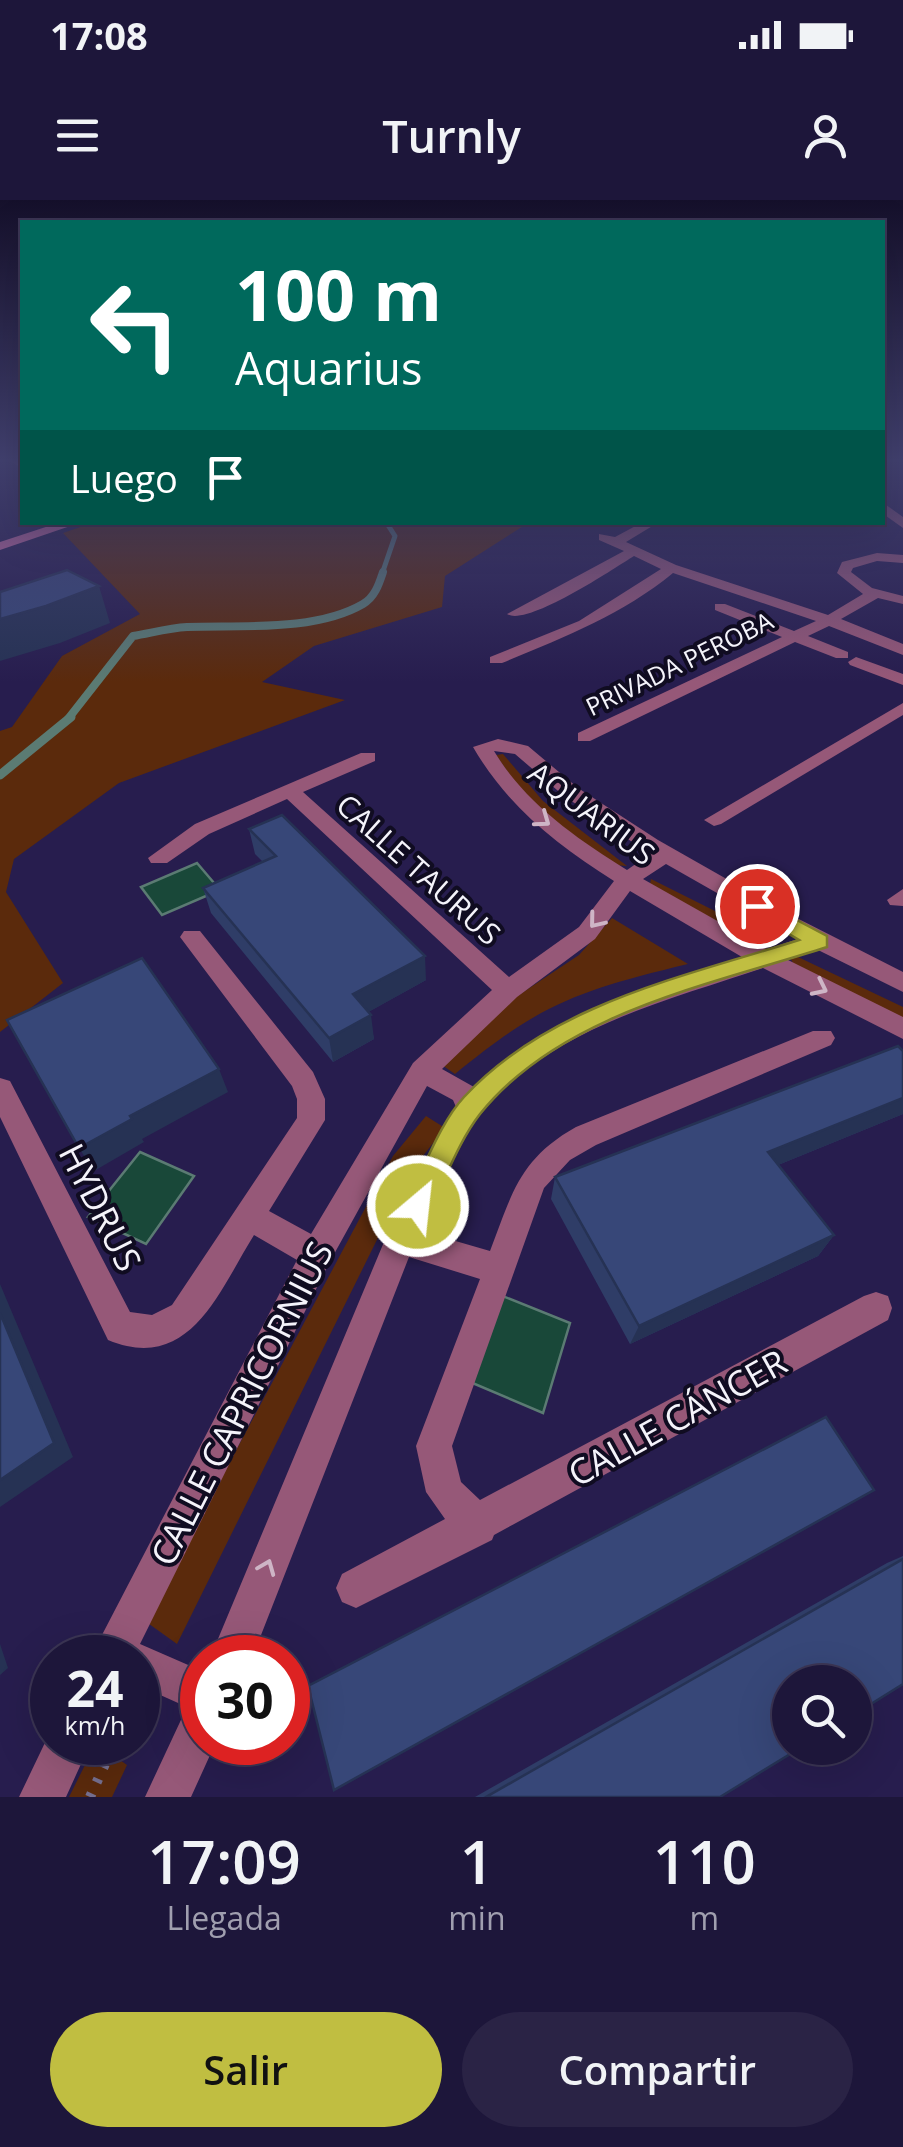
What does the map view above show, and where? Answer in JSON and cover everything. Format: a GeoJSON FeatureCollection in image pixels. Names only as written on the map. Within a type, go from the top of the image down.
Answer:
{"type":"FeatureCollection","features":[{"type":"Feature","properties":{"kind":"street"},"geometry":{"type":"LineString","coordinates":[[0,546],[39,534]]}},
{"type":"Feature","properties":{"kind":"street"},"geometry":{"type":"LineString","coordinates":[[625,534],[610,540],[671,568],[829,620],[883,612]]}},
{"type":"Feature","properties":{"kind":"street"},"geometry":{"type":"LineString","coordinates":[[514,614],[565,592],[634,550]]}},
{"type":"Feature","properties":{"kind":"street"},"geometry":{"type":"LineString","coordinates":[[903,559],[877,557],[847,565],[844,573],[851,583],[874,594],[903,650]]}},
{"type":"Feature","properties":{"kind":"street"},"geometry":{"type":"LineString","coordinates":[[496,660],[584,624],[646,589],[671,568]]}},
{"type":"Feature","properties":{"kind":"street","name":"PRIVADA PEROBA"},"geometry":{"type":"LineString","coordinates":[[584,737],[829,620],[874,594]]}},
{"type":"Feature","properties":{"kind":"street","name":"PRIVADA PEROBA"},"geometry":{"type":"LineString","coordinates":[[720,607],[795,633],[903,680]]}},
{"type":"Feature","properties":{"kind":"street"},"geometry":{"type":"LineString","coordinates":[[714,820],[903,708]]}},
{"type":"Feature","properties":{"kind":"street","name":"AQUARIUS"},"geometry":{"type":"LineString","coordinates":[[903,983],[819,941],[665,854],[556,782],[525,750],[502,742],[482,747],[487,767],[531,812],[627,880],[764,960],[903,1029]]}},
{"type":"Feature","properties":{"kind":"street"},"geometry":{"type":"LineString","coordinates":[[159,858],[202,829],[368,757]]}},
{"type":"Feature","properties":{"kind":"street","name":"CALLE TAURUS"},"geometry":{"type":"LineString","coordinates":[[290,792],[508,990]]}},
{"type":"Feature","properties":{"kind":"street","name":"CALLE CAPRICORNIUS"},"geometry":{"type":"LineString","coordinates":[[134,1635],[317,1254],[422,1070],[508,990],[587,932],[627,880],[665,854]]}},
{"type":"Feature","properties":{"kind":"street"},"geometry":{"type":"LineString","coordinates":[[192,937],[303,1080],[311,1099],[311,1120],[249,1216],[317,1254]]}},
{"type":"Feature","properties":{"kind":"street"},"geometry":{"type":"LineString","coordinates":[[240,1635],[400,1240],[470,1107],[524,1057],[609,1010],[819,941]]}},
{"type":"Feature","properties":{"kind":"street"},"geometry":{"type":"LineString","coordinates":[[478,1526],[445,1492],[434,1446],[532,1180],[560,1151],[586,1136],[822,1038]]}},
{"type":"Feature","properties":{"kind":"street"},"geometry":{"type":"LineString","coordinates":[[422,1070],[463,1092],[470,1107]]}},
{"type":"Feature","properties":{"kind":"street","name":"HYDRUS"},"geometry":{"type":"LineString","coordinates":[[0,1089],[120,1328],[153,1332],[184,1318],[249,1216]]}},
{"type":"Feature","properties":{"kind":"street"},"geometry":{"type":"LineString","coordinates":[[400,1240],[499,1269]]}},
{"type":"Feature","properties":{"kind":"street","name":"CALLE CÁNCER"},"geometry":{"type":"LineString","coordinates":[[356,1588],[478,1526],[876,1308]]}},
{"type":"Feature","properties":{"kind":"street"},"geometry":{"type":"LineString","coordinates":[[42,1797],[58,1765]]}},
{"type":"Feature","properties":{"kind":"street"},"geometry":{"type":"LineString","coordinates":[[168,1797],[183,1765]]}},
{"type":"Feature","properties":{"kind":"path"},"geometry":{"type":"LineString","coordinates":[[90,1797],[105,1765]]}},
{"type":"Feature","properties":{"kind":"shaded area"},"geometry":{"type":"Polygon","coordinates":[[[64,534],[512,534],[445,576],[442,607],[314,646],[262,682],[345,700],[119,783],[14,859],[6,892],[63,983],[0,1032],[0,731],[12,727],[62,656],[140,614],[64,534]]]}},
{"type":"Feature","properties":{"kind":"shaded area"},"geometry":{"type":"Polygon","coordinates":[[[503,754],[543,801],[627,866],[615,865],[529,803],[496,755],[503,754]]]}},
{"type":"Feature","properties":{"kind":"shaded area"},"geometry":{"type":"Polygon","coordinates":[[[197,863],[220,890],[162,915],[141,887],[197,863]]]}},
{"type":"Feature","properties":{"kind":"shaded area"},"geometry":{"type":"Polygon","coordinates":[[[651,879],[763,935],[766,941],[751,941],[650,884],[651,879]]]}},
{"type":"Feature","properties":{"kind":"shaded area"},"geometry":{"type":"Polygon","coordinates":[[[612,918],[688,964],[618,982],[563,1002],[512,1031],[455,1074],[436,1061],[489,1015],[579,955],[612,918]]]}},
{"type":"Feature","properties":{"kind":"shaded area"},"geometry":{"type":"Polygon","coordinates":[[[798,957],[903,1007],[903,1022],[795,968],[791,959],[798,957]]]}},
{"type":"Feature","properties":{"kind":"shaded area"},"geometry":{"type":"Polygon","coordinates":[[[426,1116],[445,1128],[411,1171],[177,1644],[145,1621],[393,1156],[426,1116]]]}},
{"type":"Feature","properties":{"kind":"shaded area"},"geometry":{"type":"Polygon","coordinates":[[[140,1152],[194,1176],[146,1244],[88,1217],[140,1152]]]}},
{"type":"Feature","properties":{"kind":"shaded area"},"geometry":{"type":"Polygon","coordinates":[[[495,1293],[570,1323],[543,1413],[463,1379],[495,1293]]]}},
{"type":"Feature","properties":{"kind":"shaded area"},"geometry":{"type":"Polygon","coordinates":[[[85,1765],[127,1765],[112,1797],[69,1797],[85,1765]]]}},
{"type":"Feature","properties":{"kind":"building"},"geometry":{"type":"Polygon","coordinates":[[[67,570],[99,586],[0,619],[0,592],[67,570]]]}},
{"type":"Feature","properties":{"kind":"building"},"geometry":{"type":"Polygon","coordinates":[[[282,815],[425,956],[353,994],[371,1015],[329,1038],[203,888],[276,856],[249,829],[282,815]]]}},
{"type":"Feature","properties":{"kind":"building"},"geometry":{"type":"Polygon","coordinates":[[[142,958],[219,1069],[79,1148],[7,1020],[142,958]]]}},
{"type":"Feature","properties":{"kind":"building"},"geometry":{"type":"Polygon","coordinates":[[[898,1046],[903,1051],[903,1098],[768,1152],[834,1235],[639,1326],[555,1177],[898,1046]]]}},
{"type":"Feature","properties":{"kind":"building"},"geometry":{"type":"Polygon","coordinates":[[[0,1313],[54,1443],[0,1480],[0,1313]]]}},
{"type":"Feature","properties":{"kind":"building"},"geometry":{"type":"Polygon","coordinates":[[[826,1417],[874,1490],[334,1790],[310,1685],[826,1417]]]}},
{"type":"Feature","properties":{"kind":"building"},"geometry":{"type":"Polygon","coordinates":[[[903,1559],[903,1684],[872,1703],[872,1665],[772,1665],[772,1765],[720,1797],[486,1797],[903,1559]]]}},
{"type":"Feature","properties":{"kind":"waterway"},"geometry":{"type":"LineString","coordinates":[[382,574],[393,534]]}},
{"type":"Feature","properties":{"kind":"waterway"},"geometry":{"type":"LineString","coordinates":[[68,719],[133,636],[180,628],[277,625],[323,619],[367,601],[383,572]]}},
{"type":"Feature","properties":{"kind":"waterway"},"geometry":{"type":"LineString","coordinates":[[0,775],[71,717]]}},
{"type":"Feature","properties":{"kind":"route"},"geometry":{"type":"LineString","coordinates":[[418,1206],[470,1107],[524,1057],[609,1010],[819,941],[757,906]]}}]}
